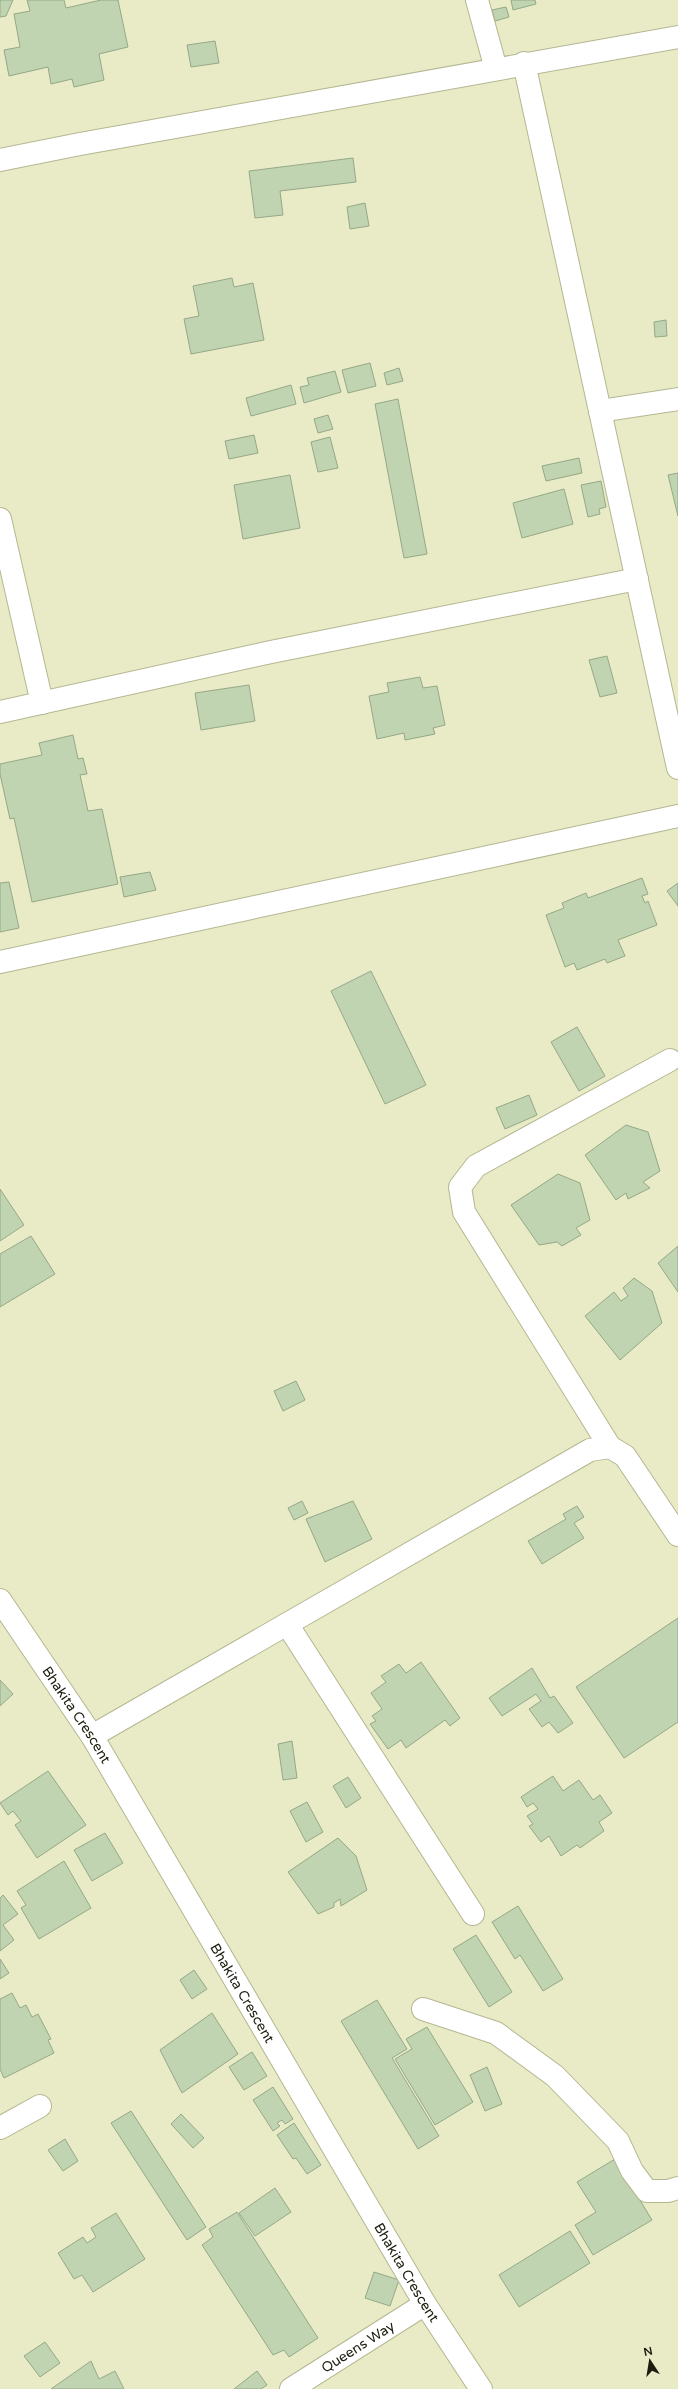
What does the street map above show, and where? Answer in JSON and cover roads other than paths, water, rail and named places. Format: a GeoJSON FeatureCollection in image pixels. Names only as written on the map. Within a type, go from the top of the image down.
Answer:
{"type":"FeatureCollection","features":[{"type":"Feature","properties":{"kind":"street"},"geometry":{"type":"LineString","coordinates":[[477,0],[496,69]]}},
{"type":"Feature","properties":{"kind":"street"},"geometry":{"type":"LineString","coordinates":[[0,160],[524,63],[678,37]]}},
{"type":"Feature","properties":{"kind":"street"},"geometry":{"type":"LineString","coordinates":[[524,63],[678,768]]}},
{"type":"Feature","properties":{"kind":"street"},"geometry":{"type":"LineString","coordinates":[[600,411],[678,399]]}},
{"type":"Feature","properties":{"kind":"street"},"geometry":{"type":"LineString","coordinates":[[0,519],[42,703]]}},
{"type":"Feature","properties":{"kind":"street"},"geometry":{"type":"LineString","coordinates":[[0,712],[271,652],[637,579]]}},
{"type":"Feature","properties":{"kind":"street"},"geometry":{"type":"LineString","coordinates":[[0,962],[678,816]]}},
{"type":"Feature","properties":{"kind":"street"},"geometry":{"type":"LineString","coordinates":[[670,1060],[476,1166],[460,1187],[464,1212],[610,1446],[625,1456],[678,1535]]}},
{"type":"Feature","properties":{"kind":"street"},"geometry":{"type":"LineString","coordinates":[[92,1736],[590,1450],[610,1446]]}},
{"type":"Feature","properties":{"kind":"street","name":"Bhakita Crescent"},"geometry":{"type":"LineString","coordinates":[[0,1600],[92,1736],[425,2304],[481,2389]]}},
{"type":"Feature","properties":{"kind":"street"},"geometry":{"type":"LineString","coordinates":[[287,1624],[473,1914]]}},
{"type":"Feature","properties":{"kind":"street"},"geometry":{"type":"LineString","coordinates":[[423,2009],[496,2032],[555,2076],[612,2136],[647,2191],[668,2191],[678,2188]]}},
{"type":"Feature","properties":{"kind":"street"},"geometry":{"type":"LineString","coordinates":[[0,2128],[40,2106]]}},
{"type":"Feature","properties":{"kind":"street","name":"Queens Way"},"geometry":{"type":"LineString","coordinates":[[291,2389],[425,2304]]}}]}
